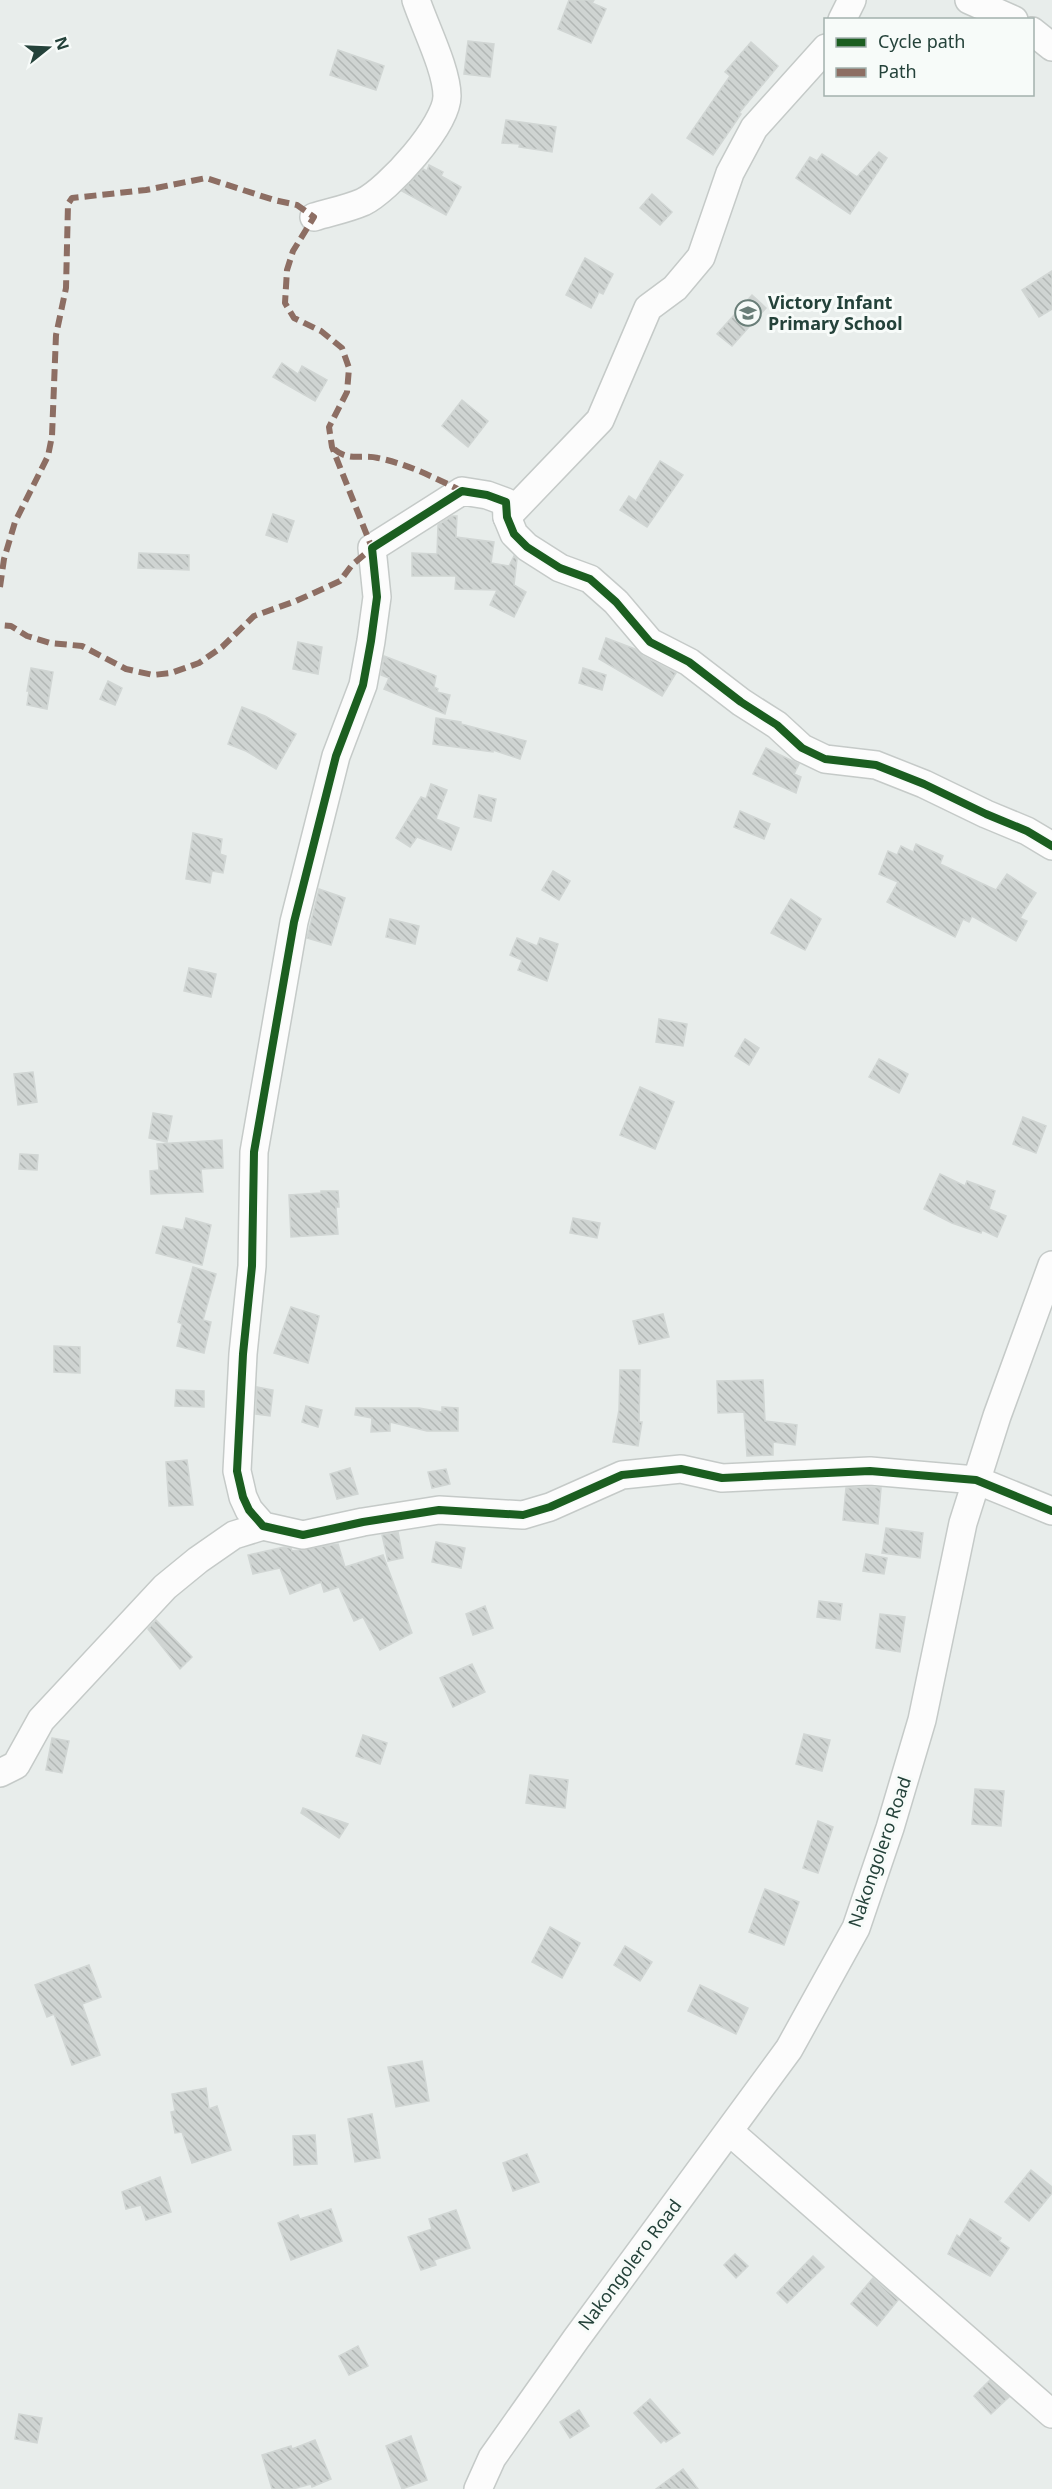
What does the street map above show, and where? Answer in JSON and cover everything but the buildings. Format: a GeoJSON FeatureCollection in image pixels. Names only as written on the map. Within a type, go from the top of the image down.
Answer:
{"type":"FeatureCollection","features":[{"type":"Feature","properties":{"kind":"street"},"geometry":{"type":"LineString","coordinates":[[314,217],[365,201],[411,160],[444,113],[446,87],[437,54],[416,0]]}},
{"type":"Feature","properties":{"kind":"street"},"geometry":{"type":"LineString","coordinates":[[843,18],[852,0]]}},
{"type":"Feature","properties":{"kind":"street"},"geometry":{"type":"LineString","coordinates":[[969,0],[1010,18]]}},
{"type":"Feature","properties":{"kind":"street"},"geometry":{"type":"LineString","coordinates":[[1034,33],[1052,47]]}},
{"type":"Feature","properties":{"kind":"street"},"geometry":{"type":"LineString","coordinates":[[507,518],[600,420],[648,308],[675,288],[700,257],[730,173],[754,128],[824,49]]}},
{"type":"Feature","properties":{"kind":"street"},"geometry":{"type":"LineString","coordinates":[[263,1526],[249,1510],[243,1497],[237,1471],[243,1354],[252,1266],[254,1152],[294,922],[336,756],[363,685],[377,597],[372,548],[462,491],[487,495],[506,502],[507,518],[514,534],[527,547],[560,568],[590,579],[616,602],[650,642],[689,662],[741,702],[777,725],[802,748],[825,759],[876,765],[924,784],[1027,831],[1052,846]]}},
{"type":"Feature","properties":{"kind":"street","name":"Nakongolero Road"},"geometry":{"type":"LineString","coordinates":[[478,2489],[492,2458],[537,2394],[789,2049],[856,1928],[890,1828],[922,1720],[963,1523],[1052,1265]]}},
{"type":"Feature","properties":{"kind":"street"},"geometry":{"type":"LineString","coordinates":[[0,1773],[16,1765],[41,1720],[165,1587],[234,1535],[263,1526],[303,1535],[363,1522],[439,1510],[523,1515],[550,1507],[622,1475],[681,1469],[722,1479],[870,1471],[976,1480],[1052,1511]]}},
{"type":"Feature","properties":{"kind":"street"},"geometry":{"type":"LineString","coordinates":[[730,2132],[1052,2414]]}},
{"type":"Feature","properties":{"kind":"marked path"},"geometry":{"type":"LineString","coordinates":[[0,587],[4,559],[15,522],[48,456],[52,436],[56,335],[66,288],[68,204],[72,198],[146,190],[206,178],[297,205],[314,217],[293,251],[287,270],[285,303],[294,318],[321,331],[342,348],[349,368],[347,392],[329,427],[332,447],[372,548],[352,565],[340,581],[296,601],[254,616],[222,647],[199,663],[171,673],[153,675],[126,669],[82,646],[50,643],[27,636],[11,626],[0,625]]}},
{"type":"Feature","properties":{"kind":"marked path"},"geometry":{"type":"LineString","coordinates":[[334,449],[350,457],[372,457],[400,464],[462,491]]}},
{"type":"Feature","properties":{"kind":"cycle path"},"geometry":{"type":"LineString","coordinates":[[1052,846],[1027,831],[924,784],[876,765],[825,759],[802,748],[777,725],[741,702],[689,662],[650,642],[616,602],[590,579],[560,568],[527,547],[514,534],[507,517],[506,502],[487,495],[462,491],[372,548],[377,597],[363,685],[336,756],[294,922],[254,1152],[252,1266],[243,1354],[237,1471],[243,1497],[249,1510],[263,1526],[303,1535],[363,1522],[439,1510],[523,1515],[550,1507],[622,1475],[681,1469],[722,1478],[870,1471],[976,1480],[1052,1511]]}},
{"type":"Feature","properties":{"kind":"place","name":"Victory Infant Primary School"},"geometry":{"type":"Point","coordinates":[748,313]}}]}
